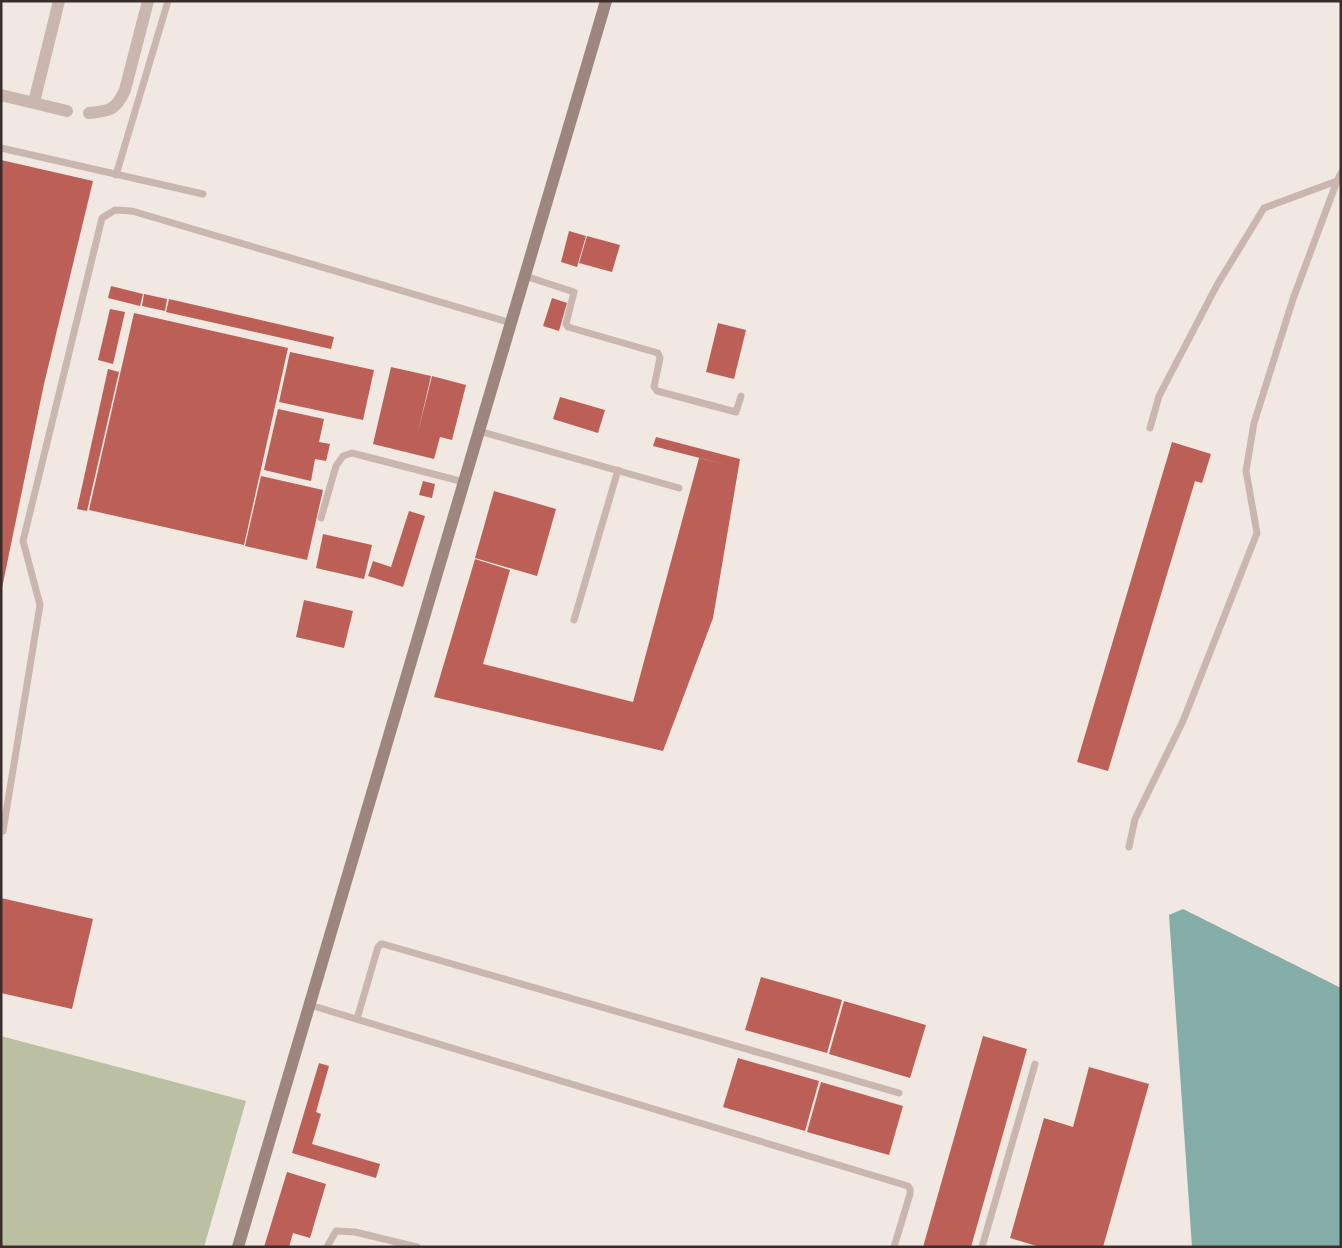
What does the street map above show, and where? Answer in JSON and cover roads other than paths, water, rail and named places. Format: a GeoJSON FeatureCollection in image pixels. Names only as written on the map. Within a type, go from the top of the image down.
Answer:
{"type":"FeatureCollection","features":[{"type":"Feature","properties":{"kind":"street"},"geometry":{"type":"LineString","coordinates":[[34,102],[58,1]]}},
{"type":"Feature","properties":{"kind":"street"},"geometry":{"type":"LineString","coordinates":[[89,113],[108,112],[120,102],[125,90],[148,1]]}},
{"type":"Feature","properties":{"kind":"street"},"geometry":{"type":"LineString","coordinates":[[238,1247],[606,1]]}},
{"type":"Feature","properties":{"kind":"street"},"geometry":{"type":"LineString","coordinates":[[1,95],[67,111]]}},
{"type":"Feature","properties":{"kind":"lane"},"geometry":{"type":"LineString","coordinates":[[116,174],[168,1]]}},
{"type":"Feature","properties":{"kind":"lane"},"geometry":{"type":"LineString","coordinates":[[1,148],[203,194]]}},
{"type":"Feature","properties":{"kind":"lane"},"geometry":{"type":"LineString","coordinates":[[1129,847],[1135,819],[1183,721],[1257,533],[1246,471],[1254,424],[1294,299],[1341,173]]}},
{"type":"Feature","properties":{"kind":"lane"},"geometry":{"type":"LineString","coordinates":[[1150,428],[1159,396],[1217,285],[1264,208],[1337,181]]}},
{"type":"Feature","properties":{"kind":"lane"},"geometry":{"type":"LineString","coordinates":[[3,831],[40,605],[23,541],[102,218],[115,210],[132,211],[511,323]]}},
{"type":"Feature","properties":{"kind":"lane"},"geometry":{"type":"LineString","coordinates":[[525,276],[574,292],[566,324],[568,327],[658,353],[660,358],[654,387],[657,391],[736,412],[741,396]]}},
{"type":"Feature","properties":{"kind":"lane"},"geometry":{"type":"LineString","coordinates":[[479,432],[679,488]]}},
{"type":"Feature","properties":{"kind":"lane"},"geometry":{"type":"LineString","coordinates":[[321,518],[336,466],[344,456],[352,453],[464,482]]}},
{"type":"Feature","properties":{"kind":"lane"},"geometry":{"type":"LineString","coordinates":[[574,620],[618,470]]}},
{"type":"Feature","properties":{"kind":"lane"},"geometry":{"type":"LineString","coordinates":[[357,1019],[378,947],[383,944],[899,1093]]}},
{"type":"Feature","properties":{"kind":"lane"},"geometry":{"type":"LineString","coordinates":[[310,1005],[908,1186],[910,1194],[894,1247]]}},
{"type":"Feature","properties":{"kind":"lane"},"geometry":{"type":"LineString","coordinates":[[982,1247],[1035,1064]]}},
{"type":"Feature","properties":{"kind":"lane"},"geometry":{"type":"LineString","coordinates":[[327,1247],[336,1231],[355,1232],[417,1247]]}},
{"type":"Feature","properties":{"kind":"water"},"geometry":{"type":"Polygon","coordinates":[[[1183,909],[1341,988],[1341,1247],[1192,1247],[1169,915],[1183,909]]]}}]}
